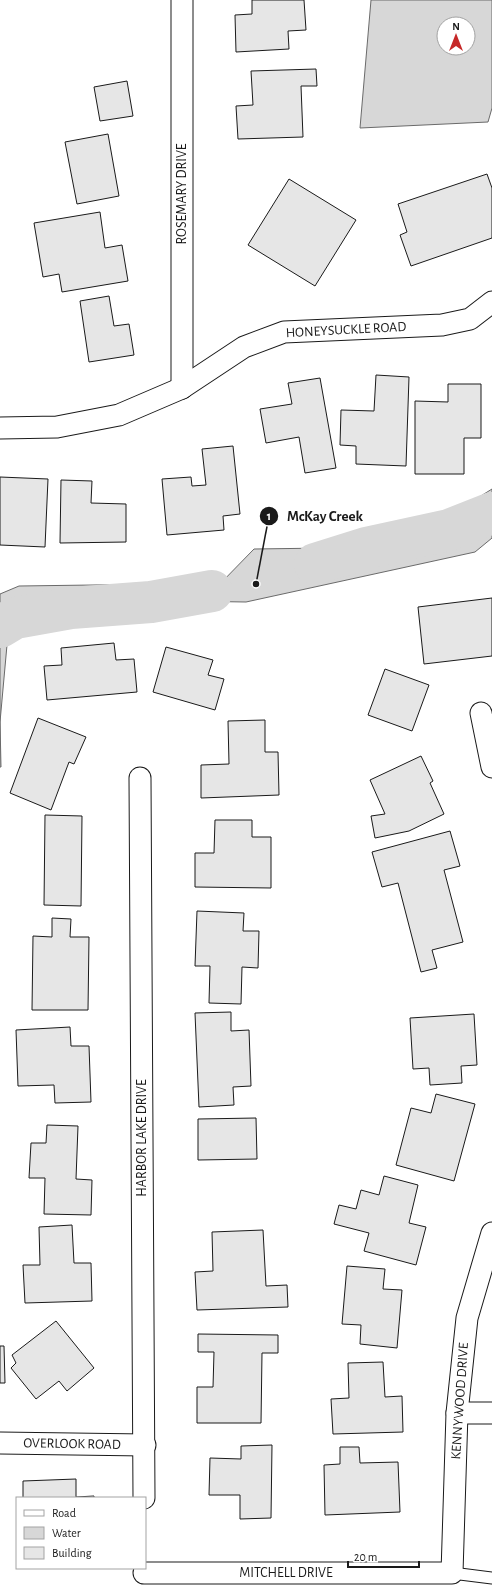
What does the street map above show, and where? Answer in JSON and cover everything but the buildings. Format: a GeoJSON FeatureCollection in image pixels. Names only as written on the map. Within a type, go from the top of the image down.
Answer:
{"type":"FeatureCollection","features":[{"type":"Feature","properties":{"kind":"street","name":"ROSEMARY DRIVE"},"geometry":{"type":"LineString","coordinates":[[182,0],[182,388]]}},
{"type":"Feature","properties":{"kind":"street","name":"HONEYSUCKLE ROAD"},"geometry":{"type":"LineString","coordinates":[[0,428],[57,427],[119,415],[182,388],[244,347],[284,332],[442,324],[470,319],[492,302]]}},
{"type":"Feature","properties":{"kind":"street"},"geometry":{"type":"LineString","coordinates":[[481,713],[492,767]]}},
{"type":"Feature","properties":{"kind":"street","name":"HARBOR LAKE DRIVE"},"geometry":{"type":"LineString","coordinates":[[140,778],[145,1445],[144,1497]]}},
{"type":"Feature","properties":{"kind":"street","name":"KENNYWOOD DRIVE"},"geometry":{"type":"LineString","coordinates":[[452,1573],[457,1413],[467,1318],[492,1233]]}},
{"type":"Feature","properties":{"kind":"street"},"geometry":{"type":"LineString","coordinates":[[457,1413],[492,1413]]}},
{"type":"Feature","properties":{"kind":"street","name":"OVERLOOK ROAD"},"geometry":{"type":"LineString","coordinates":[[0,1443],[145,1445]]}},
{"type":"Feature","properties":{"kind":"street","name":"MITCHELL DRIVE"},"geometry":{"type":"LineString","coordinates":[[144,1575],[452,1573]]}},
{"type":"Feature","properties":{"kind":"lane"},"geometry":{"type":"LineString","coordinates":[[452,1573],[492,1578]]}},
{"type":"Feature","properties":{"kind":"water"},"geometry":{"type":"Polygon","coordinates":[[[371,0],[492,0],[492,108],[488,122],[360,128],[371,0]]]}},
{"type":"Feature","properties":{"kind":"water"},"geometry":{"type":"Polygon","coordinates":[[[492,489],[492,538],[475,552],[246,602],[115,600],[38,615],[7,645],[0,722],[0,594],[19,586],[166,584],[216,588],[254,549],[399,547],[492,489]]]}},
{"type":"Feature","properties":{"kind":"water"},"geometry":{"type":"Polygon","coordinates":[[[0,722],[1,767],[0,767],[0,722]]]}},
{"type":"Feature","properties":{"kind":"waterway"},"geometry":{"type":"LineString","coordinates":[[315,564],[366,548],[449,530],[492,513]]}},
{"type":"Feature","properties":{"kind":"waterway"},"geometry":{"type":"LineString","coordinates":[[0,627],[15,618],[71,608],[151,602],[212,591]]}},
{"type":"Feature","properties":{"kind":"place","name":"McKay Creek"},"geometry":{"type":"Point","coordinates":[256,584]}}]}
